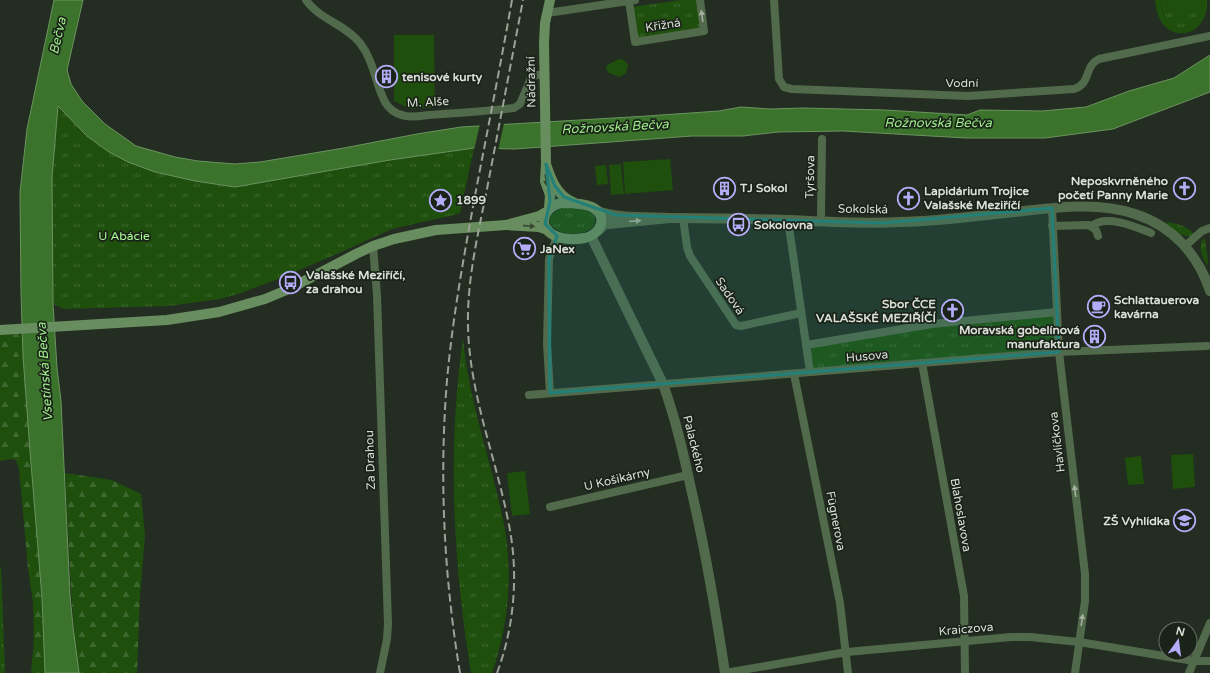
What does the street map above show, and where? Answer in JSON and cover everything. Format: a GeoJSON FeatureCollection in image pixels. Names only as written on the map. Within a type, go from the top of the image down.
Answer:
{"type":"FeatureCollection","features":[{"type":"Feature","properties":{"kind":"main road","name":"Nádražní"},"geometry":{"type":"LineString","coordinates":[[548,210],[550,200],[545,181],[544,43],[550,0]]}},
{"type":"Feature","properties":{"kind":"main road","name":"Nádražní"},"geometry":{"type":"LineString","coordinates":[[546,161],[552,181],[558,191],[568,200],[575,203]]}},
{"type":"Feature","properties":{"kind":"main road","name":"Sokolská"},"geometry":{"type":"LineString","coordinates":[[506,225],[539,216],[558,204],[575,203],[587,205],[596,210]]}},
{"type":"Feature","properties":{"kind":"main road"},"geometry":{"type":"LineString","coordinates":[[548,210],[544,220],[548,230]]}},
{"type":"Feature","properties":{"kind":"main road"},"geometry":{"type":"LineString","coordinates":[[594,233],[600,228],[601,219],[600,213],[596,210]]}},
{"type":"Feature","properties":{"kind":"main road","name":"Sokolská"},"geometry":{"type":"LineString","coordinates":[[373,246],[406,235],[446,229],[506,225],[539,227],[548,230],[557,236],[572,239],[594,233]]}},
{"type":"Feature","properties":{"kind":"main road"},"geometry":{"type":"LineString","coordinates":[[2,330],[167,320],[194,317],[226,310],[266,298],[289,289],[373,246]]}},
{"type":"Feature","properties":{"kind":"street","name":"M. Alše"},"geometry":{"type":"LineString","coordinates":[[306,0],[315,11],[347,31],[360,43],[373,67],[385,101],[392,110],[403,116],[514,108],[520,104],[531,78],[536,75],[545,75]]}},
{"type":"Feature","properties":{"kind":"street","name":"Křižná"},"geometry":{"type":"LineString","coordinates":[[547,13],[632,0],[635,42],[704,31],[700,0]]}},
{"type":"Feature","properties":{"kind":"street","name":"Vodní"},"geometry":{"type":"LineString","coordinates":[[774,0],[779,79],[784,87],[792,89],[968,96],[1070,90],[1082,85],[1087,78],[1090,66],[1099,59],[1210,36]]}},
{"type":"Feature","properties":{"kind":"street","name":"Tyršova"},"geometry":{"type":"LineString","coordinates":[[821,215],[822,139]]}},
{"type":"Feature","properties":{"kind":"street","name":"Sokolská"},"geometry":{"type":"LineString","coordinates":[[596,210],[603,214],[616,216],[865,223],[901,222],[1052,208],[1102,208],[1134,213],[1160,225],[1176,237],[1185,246],[1200,267],[1210,291]]}},
{"type":"Feature","properties":{"kind":"street","name":"Havlíčkova"},"geometry":{"type":"LineString","coordinates":[[1052,208],[1059,352],[1085,574],[1085,601],[1075,673]]}},
{"type":"Feature","properties":{"kind":"street","name":"Sokolská"},"geometry":{"type":"LineString","coordinates":[[594,233],[604,225],[608,224],[670,218]]}},
{"type":"Feature","properties":{"kind":"street","name":"Sadová"},"geometry":{"type":"LineString","coordinates":[[683,218],[687,247],[690,256],[736,325],[741,326],[801,313]]}},
{"type":"Feature","properties":{"kind":"street"},"geometry":{"type":"LineString","coordinates":[[788,220],[810,372]]}},
{"type":"Feature","properties":{"kind":"street"},"geometry":{"type":"LineString","coordinates":[[1052,226],[1092,226],[1100,222],[1110,221],[1132,226],[1151,233]]}},
{"type":"Feature","properties":{"kind":"street"},"geometry":{"type":"LineString","coordinates":[[1092,226],[1096,230],[1098,236]]}},
{"type":"Feature","properties":{"kind":"street"},"geometry":{"type":"LineString","coordinates":[[1185,246],[1197,235],[1209,229]]}},
{"type":"Feature","properties":{"kind":"street","name":"Palackého"},"geometry":{"type":"LineString","coordinates":[[594,233],[663,384],[672,409],[688,475],[712,592],[725,673]]}},
{"type":"Feature","properties":{"kind":"street"},"geometry":{"type":"LineString","coordinates":[[550,394],[547,344],[549,259],[557,236]]}},
{"type":"Feature","properties":{"kind":"street","name":"Za Drahou"},"geometry":{"type":"LineString","coordinates":[[373,246],[377,295],[388,624],[387,639],[380,673]]}},
{"type":"Feature","properties":{"kind":"street"},"geometry":{"type":"LineString","coordinates":[[806,345],[932,324],[1057,312]]}},
{"type":"Feature","properties":{"kind":"street","name":"Husova"},"geometry":{"type":"LineString","coordinates":[[529,395],[1059,352],[1207,346]]}},
{"type":"Feature","properties":{"kind":"street","name":"Blahoslavova"},"geometry":{"type":"LineString","coordinates":[[922,363],[964,596],[964,673]]}},
{"type":"Feature","properties":{"kind":"street","name":"Fügnerova"},"geometry":{"type":"LineString","coordinates":[[794,374],[840,603],[847,652],[848,673]]}},
{"type":"Feature","properties":{"kind":"street","name":"U Košikárny"},"geometry":{"type":"LineString","coordinates":[[550,507],[688,475]]}},
{"type":"Feature","properties":{"kind":"street"},"geometry":{"type":"LineString","coordinates":[[1198,652],[1210,623]]}},
{"type":"Feature","properties":{"kind":"street","name":"Kraiczova"},"geometry":{"type":"LineString","coordinates":[[725,673],[847,652],[1011,637],[1030,637],[1079,642],[1158,655]]}},
{"type":"Feature","properties":{"kind":"street"},"geometry":{"type":"LineString","coordinates":[[1189,673],[1194,661]]}},
{"type":"Feature","properties":{"kind":"street","name":"Kraiczova"},"geometry":{"type":"LineString","coordinates":[[1198,661],[1210,661]]}},
{"type":"Feature","properties":{"kind":"highlighted area"},"geometry":{"type":"Polygon","coordinates":[[[546,164],[555,186],[564,197],[616,215],[882,223],[1052,208],[1059,352],[550,393],[549,259],[557,236],[545,224],[550,201],[546,164]]]}},
{"type":"Feature","properties":{"kind":"green space"},"geometry":{"type":"Polygon","coordinates":[[[681,0],[698,0],[702,30],[637,40],[632,7],[681,0]]]}},
{"type":"Feature","properties":{"kind":"green space"},"geometry":{"type":"Polygon","coordinates":[[[1155,0],[1161,0],[1166,19],[1171,25],[1178,28],[1190,26],[1195,22],[1201,9],[1201,0],[1207,0],[1207,11],[1198,26],[1191,31],[1183,33],[1175,32],[1168,29],[1161,21],[1155,0]]]}},
{"type":"Feature","properties":{"kind":"green space"},"geometry":{"type":"Polygon","coordinates":[[[1161,0],[1167,0],[1168,9],[1196,5],[1196,0],[1201,0],[1199,16],[1190,26],[1178,28],[1171,25],[1166,19],[1161,0]]]}},
{"type":"Feature","properties":{"kind":"green space"},"geometry":{"type":"Polygon","coordinates":[[[1167,0],[1196,0],[1196,6],[1168,9],[1167,0]]]}},
{"type":"Feature","properties":{"kind":"green space"},"geometry":{"type":"Polygon","coordinates":[[[394,35],[434,35],[435,107],[410,109],[394,101],[394,35]]]}},
{"type":"Feature","properties":{"kind":"green space"},"geometry":{"type":"Polygon","coordinates":[[[619,59],[624,60],[628,65],[626,73],[620,77],[609,73],[606,69],[607,65],[619,59]]]}},
{"type":"Feature","properties":{"kind":"green space","name":"U Abácie"},"geometry":{"type":"Polygon","coordinates":[[[58,106],[87,136],[109,152],[128,162],[155,172],[194,181],[235,187],[390,160],[474,148],[460,213],[392,229],[278,279],[220,299],[169,306],[64,309],[53,304],[52,177],[58,106]]]}},
{"type":"Feature","properties":{"kind":"green space"},"geometry":{"type":"Polygon","coordinates":[[[670,159],[673,190],[625,194],[623,162],[670,159]]]}},
{"type":"Feature","properties":{"kind":"green space"},"geometry":{"type":"Polygon","coordinates":[[[621,164],[624,194],[611,195],[609,165],[621,164]]]}},
{"type":"Feature","properties":{"kind":"green space"},"geometry":{"type":"Polygon","coordinates":[[[606,165],[608,184],[597,185],[595,166],[606,165]]]}},
{"type":"Feature","properties":{"kind":"green space"},"geometry":{"type":"Polygon","coordinates":[[[565,208],[581,209],[589,212],[595,217],[594,226],[585,232],[574,234],[557,230],[550,224],[550,217],[558,210],[565,208]]]}},
{"type":"Feature","properties":{"kind":"green space"},"geometry":{"type":"Polygon","coordinates":[[[1166,222],[1184,227],[1193,233],[1192,236],[1185,236],[1177,232],[1166,222]]]}},
{"type":"Feature","properties":{"kind":"green space"},"geometry":{"type":"Polygon","coordinates":[[[1204,238],[1208,262],[1207,265],[1202,255],[1201,248],[1204,238]]]}},
{"type":"Feature","properties":{"kind":"green space"},"geometry":{"type":"Polygon","coordinates":[[[1057,313],[1059,352],[810,372],[806,345],[932,324],[1057,313]]]}},
{"type":"Feature","properties":{"kind":"green space"},"geometry":{"type":"Polygon","coordinates":[[[22,334],[42,598],[45,673],[31,673],[34,640],[33,603],[28,568],[19,469],[16,460],[12,459],[0,461],[0,335],[22,334]]]}},
{"type":"Feature","properties":{"kind":"green space"},"geometry":{"type":"Polygon","coordinates":[[[463,338],[470,387],[505,530],[509,566],[508,602],[502,638],[492,673],[471,673],[456,548],[454,506],[455,422],[463,338]]]}},
{"type":"Feature","properties":{"kind":"green space"},"geometry":{"type":"Polygon","coordinates":[[[1193,454],[1195,487],[1173,489],[1171,455],[1193,454]]]}},
{"type":"Feature","properties":{"kind":"green space"},"geometry":{"type":"Polygon","coordinates":[[[1141,456],[1144,484],[1128,485],[1125,458],[1141,456]]]}},
{"type":"Feature","properties":{"kind":"green space"},"geometry":{"type":"Polygon","coordinates":[[[525,471],[530,514],[512,516],[507,473],[525,471]]]}},
{"type":"Feature","properties":{"kind":"green space"},"geometry":{"type":"Polygon","coordinates":[[[65,473],[112,480],[141,494],[145,535],[140,597],[137,673],[79,673],[72,598],[65,473]]]}},
{"type":"Feature","properties":{"kind":"green space"},"geometry":{"type":"Polygon","coordinates":[[[1,567],[5,673],[0,673],[1,567]]]}},
{"type":"Feature","properties":{"kind":"water"},"geometry":{"type":"Polygon","coordinates":[[[54,0],[83,0],[67,70],[71,84],[82,101],[105,124],[136,146],[175,157],[198,161],[235,164],[260,162],[461,127],[719,111],[741,107],[770,109],[803,108],[885,110],[967,115],[980,110],[1042,111],[1086,107],[1129,91],[1174,78],[1210,55],[1210,92],[1113,129],[1045,138],[966,138],[843,131],[778,132],[743,136],[692,136],[515,149],[474,148],[390,160],[235,187],[195,181],[155,172],[128,162],[109,152],[87,136],[58,106],[52,177],[53,304],[57,368],[61,401],[70,595],[79,673],[45,673],[42,598],[23,356],[20,192],[27,129],[54,0]]]}},
{"type":"Feature","properties":{"kind":"pier"},"geometry":{"type":"Polygon","coordinates":[[[504,123],[498,151],[474,150],[480,124],[504,123]]]}},
{"type":"Feature","properties":{"kind":"railway"},"geometry":{"type":"LineString","coordinates":[[460,673],[450,600],[444,527],[443,454],[447,380],[456,306],[464,258],[512,0]]}},
{"type":"Feature","properties":{"kind":"railway"},"geometry":{"type":"LineString","coordinates":[[497,673],[508,636],[511,617],[514,578],[513,559],[503,496],[473,375],[469,350],[468,308],[471,274],[477,240],[523,0]]}},
{"type":"Feature","properties":{"kind":"place","name":"tenisové kurty"},"geometry":{"type":"Point","coordinates":[387,77]}},
{"type":"Feature","properties":{"kind":"place","name":"TJ Sokol"},"geometry":{"type":"Point","coordinates":[724,188]}},
{"type":"Feature","properties":{"kind":"place","name":"Neposkvrněného početí Panny Marie"},"geometry":{"type":"Point","coordinates":[1184,188]}},
{"type":"Feature","properties":{"kind":"place","name":"Lapidárium Trojice Valašské Meziříčí"},"geometry":{"type":"Point","coordinates":[908,198]}},
{"type":"Feature","properties":{"kind":"place","name":"1899"},"geometry":{"type":"Point","coordinates":[440,200]}},
{"type":"Feature","properties":{"kind":"place","name":"Sokolovna"},"geometry":{"type":"Point","coordinates":[738,225]}},
{"type":"Feature","properties":{"kind":"place","name":"JaNex"},"geometry":{"type":"Point","coordinates":[525,249]}},
{"type":"Feature","properties":{"kind":"place","name":"Valašské Meziříčí, za drahou"},"geometry":{"type":"Point","coordinates":[291,282]}},
{"type":"Feature","properties":{"kind":"place","name":"Schlattauerova kavárna"},"geometry":{"type":"Point","coordinates":[1099,307]}},
{"type":"Feature","properties":{"kind":"place","name":"Sbor ČCE VALAŠSKÉ MEZIŘÍČÍ"},"geometry":{"type":"Point","coordinates":[952,311]}},
{"type":"Feature","properties":{"kind":"place","name":"Moravská gobelínová manufaktura"},"geometry":{"type":"Point","coordinates":[1095,337]}},
{"type":"Feature","properties":{"kind":"place","name":"ZŠ Vyhlídka"},"geometry":{"type":"Point","coordinates":[1185,521]}},
{"type":"Feature","properties":{"kind":"water label","name":"Bečva"},"geometry":{"type":"Point","coordinates":[58,36]}},
{"type":"Feature","properties":{"kind":"water label","name":"Rožnovská Bečva"},"geometry":{"type":"Point","coordinates":[938,123]}},
{"type":"Feature","properties":{"kind":"water label","name":"Rožnovská Bečva"},"geometry":{"type":"Point","coordinates":[615,127]}},
{"type":"Feature","properties":{"kind":"water label","name":"Vsetínská Bečva"},"geometry":{"type":"Point","coordinates":[45,372]}}]}
